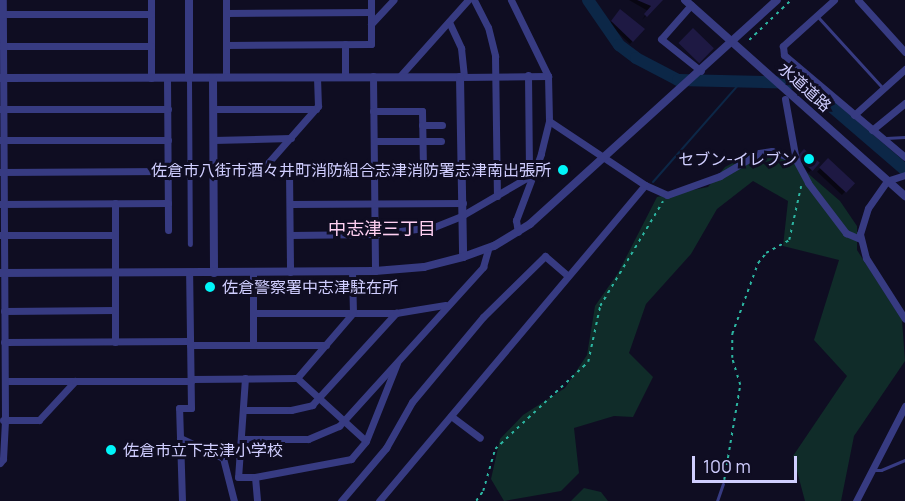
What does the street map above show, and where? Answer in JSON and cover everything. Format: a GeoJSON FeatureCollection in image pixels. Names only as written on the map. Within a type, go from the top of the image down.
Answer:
{"type":"FeatureCollection","features":[{"type":"Feature","properties":{"kind":"street"},"geometry":{"type":"LineString","coordinates":[[0,463],[4,381],[3,0]]}},
{"type":"Feature","properties":{"kind":"street"},"geometry":{"type":"LineString","coordinates":[[151,0],[151,78]]}},
{"type":"Feature","properties":{"kind":"street"},"geometry":{"type":"LineString","coordinates":[[189,0],[190,244]]}},
{"type":"Feature","properties":{"kind":"street"},"geometry":{"type":"LineString","coordinates":[[226,0],[226,77]]}},
{"type":"Feature","properties":{"kind":"street"},"geometry":{"type":"LineString","coordinates":[[226,45],[371,44],[371,0]]}},
{"type":"Feature","properties":{"kind":"street"},"geometry":{"type":"LineString","coordinates":[[371,24],[393,0]]}},
{"type":"Feature","properties":{"kind":"street"},"geometry":{"type":"LineString","coordinates":[[400,76],[468,0]]}},
{"type":"Feature","properties":{"kind":"street"},"geometry":{"type":"LineString","coordinates":[[474,0],[492,41],[495,75],[497,196]]}},
{"type":"Feature","properties":{"kind":"street"},"geometry":{"type":"LineString","coordinates":[[511,0],[548,75],[549,121],[516,219],[518,232]]}},
{"type":"Feature","properties":{"kind":"street"},"geometry":{"type":"LineString","coordinates":[[2,273],[375,272],[424,267],[463,258],[488,249],[518,232],[604,159],[733,43],[777,0]]}},
{"type":"Feature","properties":{"kind":"street"},"geometry":{"type":"LineString","coordinates":[[834,0],[783,46],[784,55],[905,157]]}},
{"type":"Feature","properties":{"kind":"street"},"geometry":{"type":"LineString","coordinates":[[858,0],[905,52]]}},
{"type":"Feature","properties":{"kind":"street"},"geometry":{"type":"LineString","coordinates":[[688,3],[661,39],[701,71]]}},
{"type":"Feature","properties":{"kind":"street","name":"水道道路"},"geometry":{"type":"LineString","coordinates":[[688,3],[771,76],[786,94],[905,196]]}},
{"type":"Feature","properties":{"kind":"street"},"geometry":{"type":"LineString","coordinates":[[226,13],[371,12]]}},
{"type":"Feature","properties":{"kind":"street"},"geometry":{"type":"LineString","coordinates":[[2,14],[151,14]]}},
{"type":"Feature","properties":{"kind":"street"},"geometry":{"type":"LineString","coordinates":[[448,22],[461,48],[463,258]]}},
{"type":"Feature","properties":{"kind":"street"},"geometry":{"type":"LineString","coordinates":[[345,44],[345,77]]}},
{"type":"Feature","properties":{"kind":"street"},"geometry":{"type":"LineString","coordinates":[[2,46],[151,46]]}},
{"type":"Feature","properties":{"kind":"street"},"geometry":{"type":"LineString","coordinates":[[854,115],[905,69]]}},
{"type":"Feature","properties":{"kind":"street"},"geometry":{"type":"LineString","coordinates":[[528,75],[532,173]]}},
{"type":"Feature","properties":{"kind":"street"},"geometry":{"type":"LineString","coordinates":[[2,78],[548,75]]}},
{"type":"Feature","properties":{"kind":"street"},"geometry":{"type":"LineString","coordinates":[[373,76],[375,272]]}},
{"type":"Feature","properties":{"kind":"street"},"geometry":{"type":"LineString","coordinates":[[260,172],[316,109],[317,77]]}},
{"type":"Feature","properties":{"kind":"street"},"geometry":{"type":"LineString","coordinates":[[167,78],[168,230]]}},
{"type":"Feature","properties":{"kind":"street"},"geometry":{"type":"LineString","coordinates":[[213,78],[214,273]]}},
{"type":"Feature","properties":{"kind":"street"},"geometry":{"type":"LineString","coordinates":[[786,94],[796,160],[846,233],[860,239]]}},
{"type":"Feature","properties":{"kind":"street"},"geometry":{"type":"LineString","coordinates":[[872,130],[905,103]]}},
{"type":"Feature","properties":{"kind":"street"},"geometry":{"type":"LineString","coordinates":[[2,109],[168,109]]}},
{"type":"Feature","properties":{"kind":"street"},"geometry":{"type":"LineString","coordinates":[[213,109],[316,109]]}},
{"type":"Feature","properties":{"kind":"street"},"geometry":{"type":"LineString","coordinates":[[374,111],[422,111],[423,171]]}},
{"type":"Feature","properties":{"kind":"street"},"geometry":{"type":"LineString","coordinates":[[549,121],[645,185],[667,195],[720,176],[759,153],[772,151],[796,160]]}},
{"type":"Feature","properties":{"kind":"street"},"geometry":{"type":"LineString","coordinates":[[422,125],[442,125]]}},
{"type":"Feature","properties":{"kind":"street"},"geometry":{"type":"LineString","coordinates":[[213,140],[291,138]]}},
{"type":"Feature","properties":{"kind":"street"},"geometry":{"type":"LineString","coordinates":[[2,140],[168,140]]}},
{"type":"Feature","properties":{"kind":"street"},"geometry":{"type":"LineString","coordinates":[[374,141],[441,141]]}},
{"type":"Feature","properties":{"kind":"street"},"geometry":{"type":"LineString","coordinates":[[213,170],[260,172],[462,171]]}},
{"type":"Feature","properties":{"kind":"street"},"geometry":{"type":"LineString","coordinates":[[2,172],[168,171]]}},
{"type":"Feature","properties":{"kind":"street"},"geometry":{"type":"LineString","coordinates":[[289,171],[290,272]]}},
{"type":"Feature","properties":{"kind":"street"},"geometry":{"type":"LineString","coordinates":[[290,235],[420,231],[463,215],[532,173]]}},
{"type":"Feature","properties":{"kind":"street"},"geometry":{"type":"LineString","coordinates":[[905,175],[887,181],[868,208],[860,239],[866,258],[905,319]]}},
{"type":"Feature","properties":{"kind":"street"},"geometry":{"type":"LineString","coordinates":[[379,501],[645,185]]}},
{"type":"Feature","properties":{"kind":"street"},"geometry":{"type":"LineString","coordinates":[[115,203],[115,342]]}},
{"type":"Feature","properties":{"kind":"street"},"geometry":{"type":"LineString","coordinates":[[2,204],[168,203]]}},
{"type":"Feature","properties":{"kind":"street"},"geometry":{"type":"LineString","coordinates":[[290,204],[463,203]]}},
{"type":"Feature","properties":{"kind":"street"},"geometry":{"type":"LineString","coordinates":[[2,235],[115,235]]}},
{"type":"Feature","properties":{"kind":"street"},"geometry":{"type":"LineString","coordinates":[[241,439],[308,440],[333,430],[445,305],[483,267],[488,249]]}},
{"type":"Feature","properties":{"kind":"street"},"geometry":{"type":"LineString","coordinates":[[341,501],[386,448],[412,402],[483,317],[545,255],[568,276]]}},
{"type":"Feature","properties":{"kind":"street"},"geometry":{"type":"LineString","coordinates":[[253,272],[253,345]]}},
{"type":"Feature","properties":{"kind":"street"},"geometry":{"type":"LineString","coordinates":[[297,378],[353,313],[352,272]]}},
{"type":"Feature","properties":{"kind":"street"},"geometry":{"type":"LineString","coordinates":[[182,501],[179,408],[191,408],[189,273]]}},
{"type":"Feature","properties":{"kind":"street"},"geometry":{"type":"LineString","coordinates":[[253,312],[396,313],[445,305]]}},
{"type":"Feature","properties":{"kind":"street"},"geometry":{"type":"LineString","coordinates":[[4,311],[115,310]]}},
{"type":"Feature","properties":{"kind":"street"},"geometry":{"type":"LineString","coordinates":[[245,410],[291,410],[312,405],[396,313]]}},
{"type":"Feature","properties":{"kind":"street"},"geometry":{"type":"LineString","coordinates":[[4,342],[326,345]]}},
{"type":"Feature","properties":{"kind":"street"},"geometry":{"type":"LineString","coordinates":[[234,477],[255,477],[351,459],[366,441],[399,357]]}},
{"type":"Feature","properties":{"kind":"street"},"geometry":{"type":"LineString","coordinates":[[234,501],[227,484],[234,477],[241,439],[245,410],[245,378]]}},
{"type":"Feature","properties":{"kind":"street"},"geometry":{"type":"LineString","coordinates":[[4,381],[297,378],[366,441]]}},
{"type":"Feature","properties":{"kind":"street"},"geometry":{"type":"LineString","coordinates":[[2,420],[39,420],[75,381]]}},
{"type":"Feature","properties":{"kind":"street"},"geometry":{"type":"LineString","coordinates":[[856,501],[905,406]]}},
{"type":"Feature","properties":{"kind":"street"},"geometry":{"type":"LineString","coordinates":[[452,416],[480,438]]}},
{"type":"Feature","properties":{"kind":"street"},"geometry":{"type":"LineString","coordinates":[[180,438],[223,458],[234,477]]}},
{"type":"Feature","properties":{"kind":"street"},"geometry":{"type":"LineString","coordinates":[[255,477],[257,501]]}},
{"type":"Feature","properties":{"kind":"lane"},"geometry":{"type":"LineString","coordinates":[[817,16],[884,89]]}},
{"type":"Feature","properties":{"kind":"lane"},"geometry":{"type":"LineString","coordinates":[[883,138],[905,137]]}},
{"type":"Feature","properties":{"kind":"lane"},"geometry":{"type":"LineString","coordinates":[[873,470],[881,471],[905,460]]}},
{"type":"Feature","properties":{"kind":"lane"},"geometry":{"type":"LineString","coordinates":[[717,501],[723,484]]}},
{"type":"Feature","properties":{"kind":"path"},"geometry":{"type":"LineString","coordinates":[[748,40],[791,0]]}},
{"type":"Feature","properties":{"kind":"path"},"geometry":{"type":"LineString","coordinates":[[723,484],[740,385],[732,358],[732,334],[758,263],[766,253],[789,240],[803,173]]}},
{"type":"Feature","properties":{"kind":"path"},"geometry":{"type":"LineString","coordinates":[[476,501],[483,491],[495,449],[588,362],[600,306],[667,195]]}},
{"type":"Feature","properties":{"kind":"green space"},"geometry":{"type":"Polygon","coordinates":[[[757,150],[782,151],[840,201],[857,226],[857,250],[902,320],[905,361],[854,436],[841,501],[805,501],[793,456],[847,376],[814,340],[839,260],[783,246],[788,201],[753,181],[717,209],[691,254],[646,304],[629,353],[653,377],[633,417],[614,416],[574,428],[579,473],[561,491],[504,501],[491,479],[500,439],[523,415],[565,388],[587,355],[595,306],[618,273],[657,197],[708,187],[725,167],[757,150]]]}},
{"type":"Feature","properties":{"kind":"green space"},"geometry":{"type":"Polygon","coordinates":[[[584,488],[601,492],[608,501],[571,501],[584,488]]]}},
{"type":"Feature","properties":{"kind":"building"},"geometry":{"type":"Polygon","coordinates":[[[637,0],[663,0],[647,17],[644,14],[651,6],[637,0]]]}},
{"type":"Feature","properties":{"kind":"building"},"geometry":{"type":"Polygon","coordinates":[[[620,9],[645,29],[633,42],[611,21],[620,9]]]}},
{"type":"Feature","properties":{"kind":"building"},"geometry":{"type":"Polygon","coordinates":[[[693,28],[714,48],[699,63],[678,43],[693,28]]]}},
{"type":"Feature","properties":{"kind":"building"},"geometry":{"type":"Polygon","coordinates":[[[804,149],[820,163],[813,171],[797,157],[804,149]]]}},
{"type":"Feature","properties":{"kind":"building"},"geometry":{"type":"Polygon","coordinates":[[[828,158],[855,183],[846,193],[819,168],[828,158]]]}},
{"type":"Feature","properties":{"kind":"waterway"},"geometry":{"type":"LineString","coordinates":[[588,0],[619,45],[636,58],[678,80],[804,83],[905,170]]}},
{"type":"Feature","properties":{"kind":"waterway"},"geometry":{"type":"LineString","coordinates":[[653,182],[741,82]]}},
{"type":"Feature","properties":{"kind":"place","name":"セブン-イレブン"},"geometry":{"type":"Point","coordinates":[809,159]}},
{"type":"Feature","properties":{"kind":"place","name":"佐倉市八街市酒々井町消防組合志津消防署志津南出張所"},"geometry":{"type":"Point","coordinates":[563,170]}},
{"type":"Feature","properties":{"kind":"place","name":"佐倉警察署中志津駐在所"},"geometry":{"type":"Point","coordinates":[210,287]}},
{"type":"Feature","properties":{"kind":"place","name":"佐倉市立下志津小学校"},"geometry":{"type":"Point","coordinates":[111,450]}},
{"type":"Feature","properties":{"kind":"district","name":"中志津三丁目"},"geometry":{"type":"Point","coordinates":[382,228]}}]}
